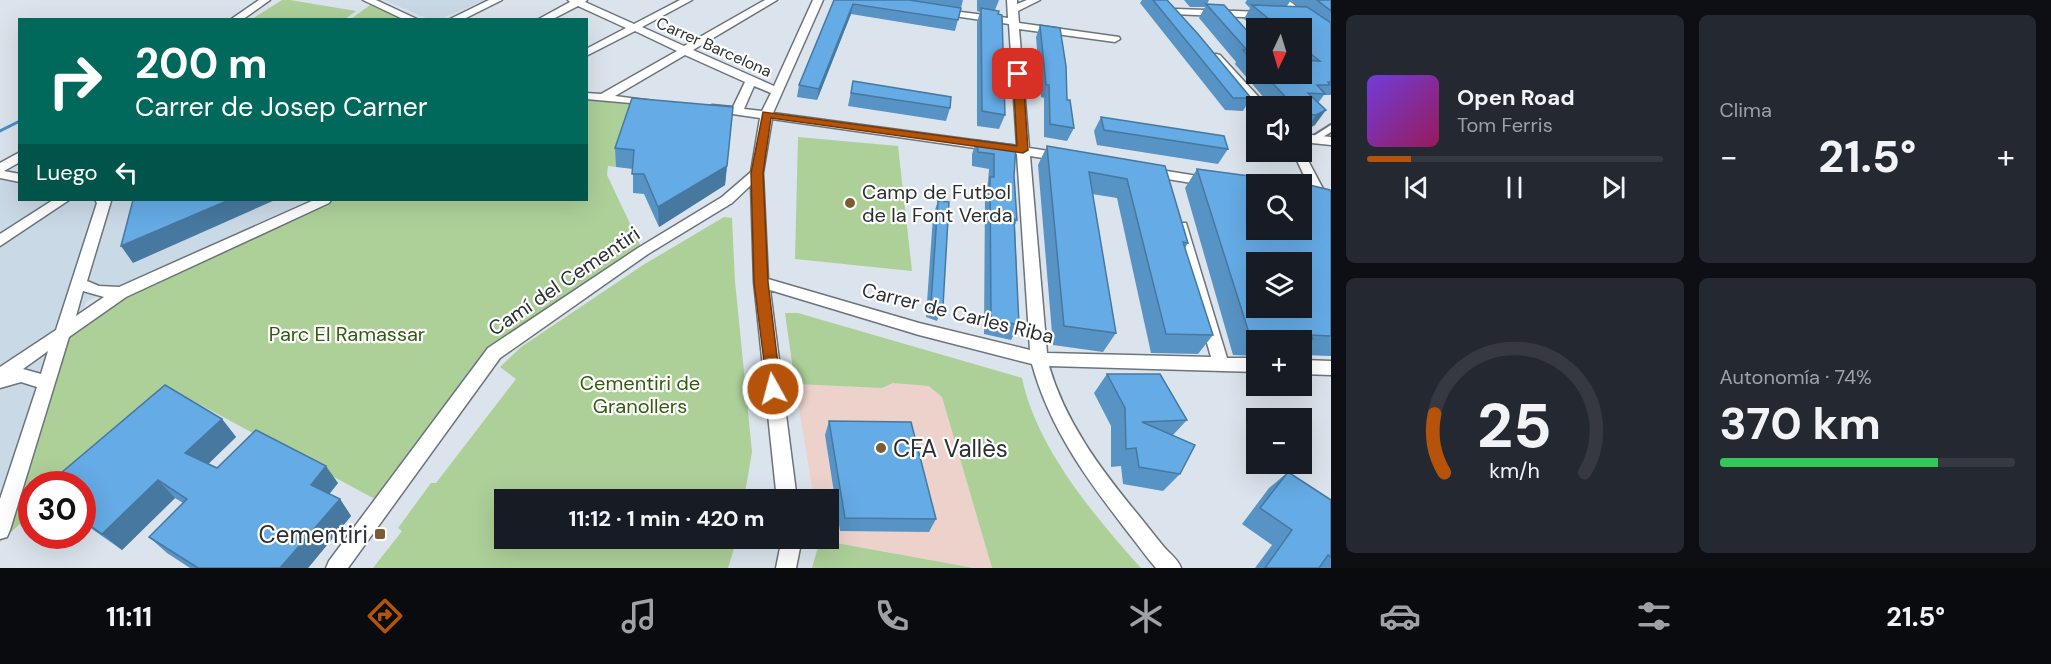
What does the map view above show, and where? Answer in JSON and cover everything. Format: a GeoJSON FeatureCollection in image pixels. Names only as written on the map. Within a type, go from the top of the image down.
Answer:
{"type":"FeatureCollection","features":[{"type":"Feature","properties":{"kind":"street"},"geometry":{"type":"LineString","coordinates":[[238,18],[265,0]]}},
{"type":"Feature","properties":{"kind":"street"},"geometry":{"type":"LineString","coordinates":[[368,0],[409,18]]}},
{"type":"Feature","properties":{"kind":"street"},"geometry":{"type":"LineString","coordinates":[[457,18],[497,0]]}},
{"type":"Feature","properties":{"kind":"street"},"geometry":{"type":"LineString","coordinates":[[588,52],[687,0]]}},
{"type":"Feature","properties":{"kind":"street"},"geometry":{"type":"LineString","coordinates":[[603,98],[772,0]]}},
{"type":"Feature","properties":{"kind":"street"},"geometry":{"type":"LineString","coordinates":[[786,489],[761,282],[757,173],[767,114],[819,0]]}},
{"type":"Feature","properties":{"kind":"street"},"geometry":{"type":"LineString","coordinates":[[1014,14],[1035,0]]}},
{"type":"Feature","properties":{"kind":"street"},"geometry":{"type":"LineString","coordinates":[[1168,0],[1188,27]]}},
{"type":"Feature","properties":{"kind":"street"},"geometry":{"type":"LineString","coordinates":[[1282,0],[1331,38]]}},
{"type":"Feature","properties":{"kind":"street"},"geometry":{"type":"LineString","coordinates":[[546,18],[578,1]]}},
{"type":"Feature","properties":{"kind":"street","name":"Carrer Barcelona"},"geometry":{"type":"LineString","coordinates":[[578,1],[777,92]]}},
{"type":"Feature","properties":{"kind":"street"},"geometry":{"type":"LineString","coordinates":[[925,9],[1014,14],[1115,39]]}},
{"type":"Feature","properties":{"kind":"street"},"geometry":{"type":"LineString","coordinates":[[1176,12],[1301,15]]}},
{"type":"Feature","properties":{"kind":"street"},"geometry":{"type":"LineString","coordinates":[[1014,14],[1039,359],[1047,391],[1075,444],[1113,499],[1171,568]]}},
{"type":"Feature","properties":{"kind":"street"},"geometry":{"type":"LineString","coordinates":[[1208,49],[1253,96]]}},
{"type":"Feature","properties":{"kind":"street"},"geometry":{"type":"LineString","coordinates":[[737,111],[751,81]]}},
{"type":"Feature","properties":{"kind":"street"},"geometry":{"type":"LineString","coordinates":[[588,96],[660,104]]}},
{"type":"Feature","properties":{"kind":"street"},"geometry":{"type":"LineString","coordinates":[[704,108],[767,114],[1023,150],[1078,160]]}},
{"type":"Feature","properties":{"kind":"street"},"geometry":{"type":"LineString","coordinates":[[1312,137],[1331,128]]}},
{"type":"Feature","properties":{"kind":"street"},"geometry":{"type":"LineString","coordinates":[[1312,139],[1331,141]]}},
{"type":"Feature","properties":{"kind":"street"},"geometry":{"type":"LineString","coordinates":[[0,168],[18,157]]}},
{"type":"Feature","properties":{"kind":"street"},"geometry":{"type":"LineString","coordinates":[[1305,162],[1327,201],[1331,218]]}},
{"type":"Feature","properties":{"kind":"street"},"geometry":{"type":"LineString","coordinates":[[1132,169],[1222,184]]}},
{"type":"Feature","properties":{"kind":"street","name":"Camí del Cementiri"},"geometry":{"type":"LineString","coordinates":[[336,568],[494,353],[643,251],[727,200],[757,173]]}},
{"type":"Feature","properties":{"kind":"street"},"geometry":{"type":"LineString","coordinates":[[0,174],[18,178]]}},
{"type":"Feature","properties":{"kind":"street"},"geometry":{"type":"LineString","coordinates":[[1168,176],[1173,194]]}},
{"type":"Feature","properties":{"kind":"street"},"geometry":{"type":"LineString","coordinates":[[1312,199],[1327,201]]}},
{"type":"Feature","properties":{"kind":"street"},"geometry":{"type":"LineString","coordinates":[[0,241],[60,201]]}},
{"type":"Feature","properties":{"kind":"street"},"geometry":{"type":"LineString","coordinates":[[0,530],[104,201]]}},
{"type":"Feature","properties":{"kind":"street"},"geometry":{"type":"LineString","coordinates":[[0,376],[121,292],[322,201]]}},
{"type":"Feature","properties":{"kind":"street"},"geometry":{"type":"LineString","coordinates":[[1178,215],[1221,364]]}},
{"type":"Feature","properties":{"kind":"street","name":"Carrer de Carles Riba"},"geometry":{"type":"LineString","coordinates":[[761,282],[919,329],[1039,359],[1246,365]]}},
{"type":"Feature","properties":{"kind":"street"},"geometry":{"type":"LineString","coordinates":[[79,284],[98,291],[121,292]]}},
{"type":"Feature","properties":{"kind":"street"},"geometry":{"type":"LineString","coordinates":[[1312,367],[1331,368]]}},
{"type":"Feature","properties":{"kind":"street"},"geometry":{"type":"LineString","coordinates":[[0,383],[20,375],[45,382]]}},
{"type":"Feature","properties":{"kind":"street"},"geometry":{"type":"LineString","coordinates":[[786,568],[790,549]]}},
{"type":"Feature","properties":{"kind":"shaded area"},"geometry":{"type":"Polygon","coordinates":[[[383,0],[486,0],[442,18],[426,18],[383,0]]]}},
{"type":"Feature","properties":{"kind":"shaded area"},"geometry":{"type":"Polygon","coordinates":[[[0,169],[18,172],[18,201],[307,201],[87,301],[0,503],[0,169]]]}},
{"type":"Feature","properties":{"kind":"shaded area","name":"CFA Vallès"},"geometry":{"type":"Polygon","coordinates":[[[893,383],[930,386],[942,397],[992,568],[974,568],[839,543],[839,489],[812,489],[795,384],[881,388],[893,383]]]}},
{"type":"Feature","properties":{"kind":"green space"},"geometry":{"type":"Polygon","coordinates":[[[282,0],[356,11],[346,18],[254,18],[282,0]]]}},
{"type":"Feature","properties":{"kind":"green space"},"geometry":{"type":"Polygon","coordinates":[[[370,5],[401,18],[352,18],[370,5]]]}},
{"type":"Feature","properties":{"kind":"green space","name":"Parc El Ramassar"},"geometry":{"type":"Polygon","coordinates":[[[588,96],[638,101],[616,167],[608,166],[607,175],[643,251],[494,353],[384,504],[173,390],[80,471],[19,471],[64,330],[121,293],[322,201],[588,201],[588,96]]]}},
{"type":"Feature","properties":{"kind":"green space","name":"Camp de Futbol de la Font Verda"},"geometry":{"type":"Polygon","coordinates":[[[798,137],[898,146],[912,271],[795,259],[798,137]]]}},
{"type":"Feature","properties":{"kind":"green space","name":"Cementiri de Granollers"},"geometry":{"type":"Polygon","coordinates":[[[724,217],[732,218],[735,281],[752,452],[746,489],[494,489],[494,549],[734,549],[728,568],[373,568],[402,531],[398,528],[431,483],[436,483],[516,379],[500,367],[521,347],[643,265],[724,217]]]}},
{"type":"Feature","properties":{"kind":"green space"},"geometry":{"type":"Polygon","coordinates":[[[785,313],[798,313],[1022,378],[1029,404],[1054,455],[1087,504],[1141,568],[992,568],[942,397],[929,386],[893,383],[882,388],[795,384],[785,313]]]}},
{"type":"Feature","properties":{"kind":"green space","name":"Parc El Ramassar"},"geometry":{"type":"Polygon","coordinates":[[[18,474],[18,526],[0,542],[0,530],[18,474]]]}},
{"type":"Feature","properties":{"kind":"green space"},"geometry":{"type":"Polygon","coordinates":[[[839,543],[974,568],[812,568],[817,549],[839,549],[839,543]]]}},
{"type":"Feature","properties":{"kind":"building"},"geometry":{"type":"Polygon","coordinates":[[[834,0],[909,0],[961,8],[958,20],[853,4],[819,89],[799,85],[834,0]]]}},
{"type":"Feature","properties":{"kind":"building"},"geometry":{"type":"Polygon","coordinates":[[[1153,0],[1167,0],[1249,96],[1233,98],[1153,0]]]}},
{"type":"Feature","properties":{"kind":"building"},"geometry":{"type":"Polygon","coordinates":[[[1317,0],[1331,0],[1331,11],[1317,0]]]}},
{"type":"Feature","properties":{"kind":"building"},"geometry":{"type":"Polygon","coordinates":[[[1206,4],[1224,5],[1246,30],[1246,49],[1206,4]]]}},
{"type":"Feature","properties":{"kind":"building"},"geometry":{"type":"Polygon","coordinates":[[[1252,5],[1307,7],[1331,23],[1331,82],[1328,82],[1330,85],[1317,85],[1325,94],[1308,93],[1311,96],[1285,96],[1273,84],[1312,84],[1312,61],[1320,61],[1312,55],[1312,18],[1268,18],[1252,5]]]}},
{"type":"Feature","properties":{"kind":"building"},"geometry":{"type":"Polygon","coordinates":[[[981,8],[999,11],[998,14],[1002,15],[1005,115],[982,111],[981,8]]]}},
{"type":"Feature","properties":{"kind":"building"},"geometry":{"type":"Polygon","coordinates":[[[1040,25],[1060,28],[1066,66],[1067,100],[1070,100],[1074,128],[1050,124],[1049,85],[1046,85],[1040,25]]]}},
{"type":"Feature","properties":{"kind":"building"},"geometry":{"type":"Polygon","coordinates":[[[853,81],[951,97],[950,108],[851,93],[853,81]]]}},
{"type":"Feature","properties":{"kind":"building"},"geometry":{"type":"Polygon","coordinates":[[[1312,97],[1326,110],[1312,115],[1312,97]]]}},
{"type":"Feature","properties":{"kind":"building"},"geometry":{"type":"Polygon","coordinates":[[[632,98],[733,107],[727,166],[658,207],[644,174],[632,174],[634,150],[615,148],[632,98]]]}},
{"type":"Feature","properties":{"kind":"building"},"geometry":{"type":"Polygon","coordinates":[[[1101,117],[1224,136],[1228,149],[1104,130],[1101,117]]]}},
{"type":"Feature","properties":{"kind":"building"},"geometry":{"type":"Polygon","coordinates":[[[977,140],[1016,145],[1014,176],[1017,220],[1014,219],[1019,325],[991,319],[990,177],[994,177],[994,154],[978,152],[977,140]]]}},
{"type":"Feature","properties":{"kind":"building"},"geometry":{"type":"Polygon","coordinates":[[[1047,146],[1165,166],[1188,243],[1183,242],[1213,335],[1166,334],[1127,179],[1089,172],[1116,333],[1064,326],[1047,146]]]}},
{"type":"Feature","properties":{"kind":"building"},"geometry":{"type":"Polygon","coordinates":[[[1197,169],[1246,176],[1246,240],[1312,240],[1312,186],[1330,190],[1331,336],[1312,335],[1312,330],[1248,330],[1197,169]]]}},
{"type":"Feature","properties":{"kind":"building"},"geometry":{"type":"Polygon","coordinates":[[[133,201],[227,201],[121,246],[133,201]]]}},
{"type":"Feature","properties":{"kind":"building"},"geometry":{"type":"Polygon","coordinates":[[[938,201],[949,202],[943,306],[931,303],[938,201]]]}},
{"type":"Feature","properties":{"kind":"building"},"geometry":{"type":"Polygon","coordinates":[[[1107,374],[1160,374],[1187,420],[1142,422],[1195,445],[1180,474],[1139,467],[1136,448],[1126,449],[1125,408],[1107,374]]]}},
{"type":"Feature","properties":{"kind":"building"},"geometry":{"type":"Polygon","coordinates":[[[165,385],[222,419],[185,453],[217,468],[256,430],[326,466],[311,485],[340,499],[280,568],[198,568],[149,537],[187,499],[158,480],[102,534],[96,530],[96,471],[63,471],[165,385]]]}},
{"type":"Feature","properties":{"kind":"building"},"geometry":{"type":"Polygon","coordinates":[[[829,421],[911,422],[936,519],[845,518],[829,421]]]}},
{"type":"Feature","properties":{"kind":"building"},"geometry":{"type":"Polygon","coordinates":[[[1286,474],[1291,474],[1331,500],[1331,557],[1328,555],[1319,568],[1265,568],[1292,530],[1260,508],[1286,474]]]}},
{"type":"Feature","properties":{"kind":"waterway"},"geometry":{"type":"LineString","coordinates":[[0,131],[18,122]]}},
{"type":"Feature","properties":{"kind":"place","name":"Camp de Futbol de la Font Verda"},"geometry":{"type":"Point","coordinates":[850,203]}},
{"type":"Feature","properties":{"kind":"place","name":"CFA Vallès"},"geometry":{"type":"Point","coordinates":[881,448]}},
{"type":"Feature","properties":{"kind":"place","name":"Cementiri"},"geometry":{"type":"Point","coordinates":[380,534]}},
{"type":"Feature","properties":{"kind":"route"},"geometry":{"type":"LineString","coordinates":[[773,389],[761,282],[757,173],[767,114],[1023,150],[1018,74]]}}]}
